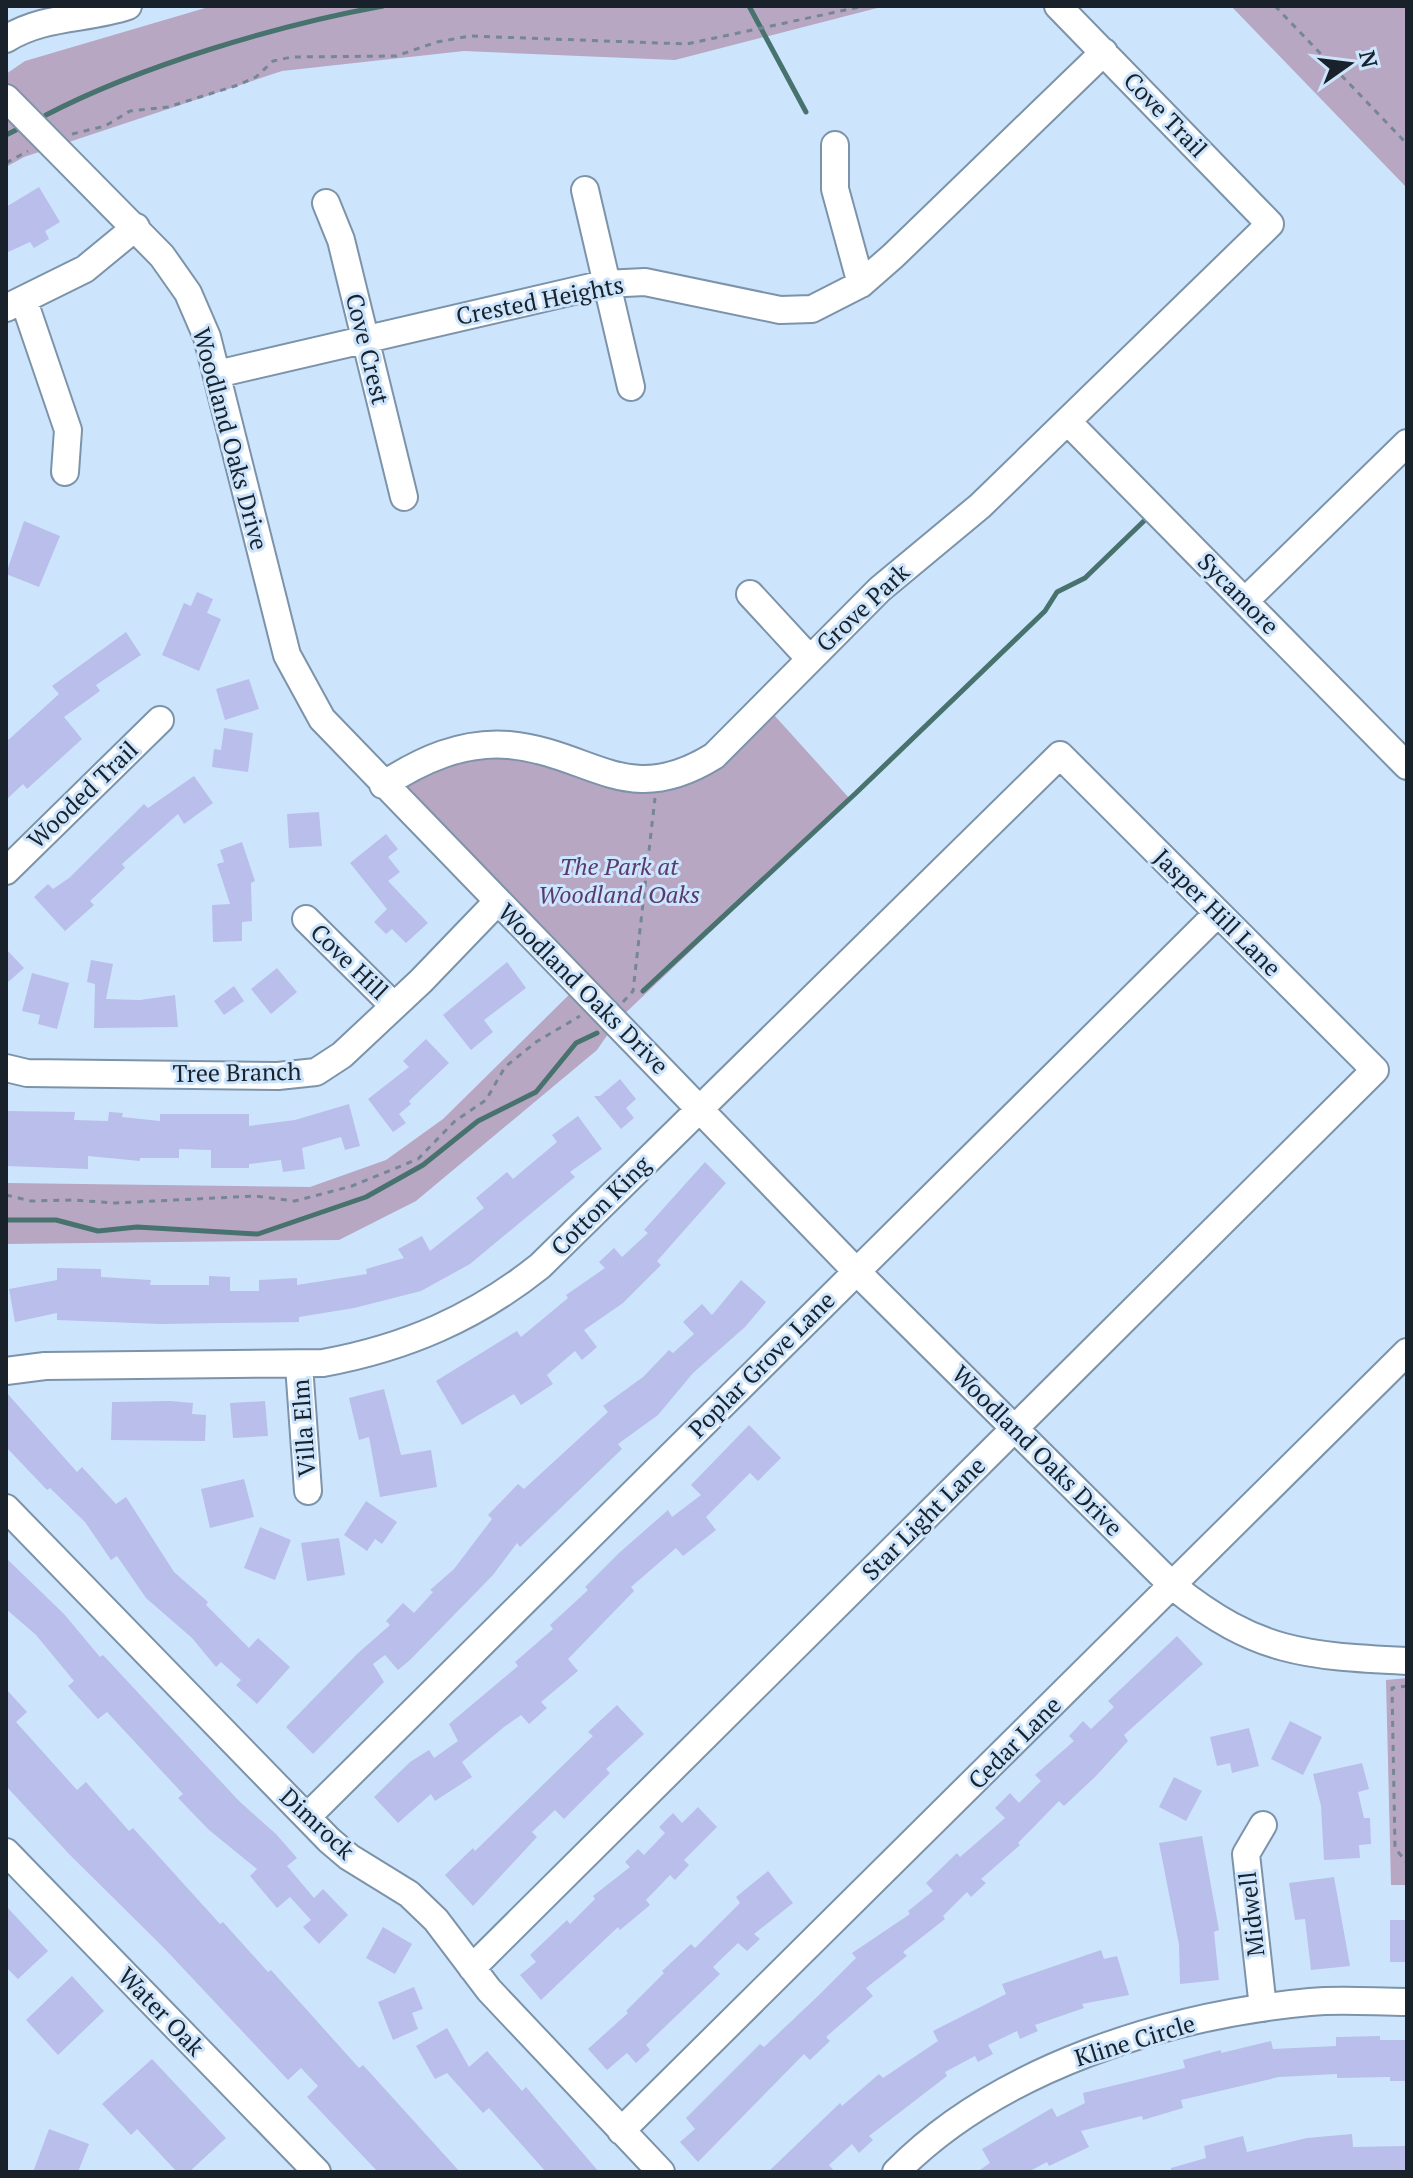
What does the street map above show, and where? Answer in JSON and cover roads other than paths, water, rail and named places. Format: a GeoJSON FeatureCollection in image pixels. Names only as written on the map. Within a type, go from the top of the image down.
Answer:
{"type":"FeatureCollection","features":[{"type":"Feature","properties":{"kind":"street"},"geometry":{"type":"LineString","coordinates":[[6,39],[40,22],[105,14],[128,6]]}},
{"type":"Feature","properties":{"kind":"street","name":"Cove Trail"},"geometry":{"type":"LineString","coordinates":[[1058,6],[1270,224]]}},
{"type":"Feature","properties":{"kind":"street","name":"Crested Heights"},"geometry":{"type":"LineString","coordinates":[[217,374],[604,284],[645,282],[780,310],[812,309],[861,284],[1104,52]]}},
{"type":"Feature","properties":{"kind":"street","name":"Woodland Oaks Drive"},"geometry":{"type":"LineString","coordinates":[[6,98],[136,227],[162,256],[188,293],[207,337],[287,655],[322,719],[497,902],[605,1008],[856,1271],[1174,1587],[1232,1627],[1292,1652],[1407,1661]]}},
{"type":"Feature","properties":{"kind":"street"},"geometry":{"type":"LineString","coordinates":[[835,145],[832,166],[835,189],[861,284]]}},
{"type":"Feature","properties":{"kind":"street"},"geometry":{"type":"LineString","coordinates":[[585,190],[604,284],[631,387]]}},
{"type":"Feature","properties":{"kind":"street","name":"Cove Crest"},"geometry":{"type":"LineString","coordinates":[[326,203],[341,240],[404,497]]}},
{"type":"Feature","properties":{"kind":"street","name":"Grove Park"},"geometry":{"type":"LineString","coordinates":[[383,785],[441,754],[480,744],[529,748],[634,781],[694,769],[714,756],[880,589],[980,506],[1270,224]]}},
{"type":"Feature","properties":{"kind":"street"},"geometry":{"type":"LineString","coordinates":[[65,472],[68,430],[52,374],[15,305],[85,269],[136,227]]}},
{"type":"Feature","properties":{"kind":"street","name":"Sycamore"},"geometry":{"type":"LineString","coordinates":[[1068,422],[1407,766]]}},
{"type":"Feature","properties":{"kind":"street"},"geometry":{"type":"LineString","coordinates":[[1245,601],[1407,443]]}},
{"type":"Feature","properties":{"kind":"street"},"geometry":{"type":"LineString","coordinates":[[750,594],[810,659]]}},
{"type":"Feature","properties":{"kind":"street","name":"Wooded Trail"},"geometry":{"type":"LineString","coordinates":[[6,871],[160,720]]}},
{"type":"Feature","properties":{"kind":"street","name":"Jasper Hill Lane"},"geometry":{"type":"LineString","coordinates":[[1060,755],[1375,1070]]}},
{"type":"Feature","properties":{"kind":"street","name":"Cotton King"},"geometry":{"type":"LineString","coordinates":[[6,1371],[45,1366],[299,1365],[367,1355],[413,1341],[503,1295],[540,1266],[1060,755]]}},
{"type":"Feature","properties":{"kind":"street","name":"Tree Branch"},"geometry":{"type":"LineString","coordinates":[[6,1068],[27,1073],[278,1076],[316,1072],[342,1055],[497,902]]}},
{"type":"Feature","properties":{"kind":"street","name":"Poplar Grove Lane"},"geometry":{"type":"LineString","coordinates":[[307,1817],[1218,913]]}},
{"type":"Feature","properties":{"kind":"street","name":"Cove Hill"},"geometry":{"type":"LineString","coordinates":[[306,919],[393,1005]]}},
{"type":"Feature","properties":{"kind":"street","name":"Star Light Lane"},"geometry":{"type":"LineString","coordinates":[[472,1968],[1375,1070]]}},
{"type":"Feature","properties":{"kind":"street","name":"Cedar Lane"},"geometry":{"type":"LineString","coordinates":[[621,2131],[1174,1587],[1407,1352]]}},
{"type":"Feature","properties":{"kind":"street","name":"Villa Elm"},"geometry":{"type":"LineString","coordinates":[[299,1365],[308,1491]]}},
{"type":"Feature","properties":{"kind":"street","name":"Dimrock"},"geometry":{"type":"LineString","coordinates":[[6,1508],[307,1817],[349,1857],[409,1894],[436,1920],[472,1968],[661,2172]]}},
{"type":"Feature","properties":{"kind":"street","name":"Midwell"},"geometry":{"type":"LineString","coordinates":[[1263,1825],[1246,1854],[1263,2008]]}},
{"type":"Feature","properties":{"kind":"street","name":"Water Oak"},"geometry":{"type":"LineString","coordinates":[[6,1852],[317,2172]]}},
{"type":"Feature","properties":{"kind":"street","name":"Kline Circle"},"geometry":{"type":"LineString","coordinates":[[896,2172],[947,2129],[1005,2092],[1062,2064],[1160,2028],[1263,2008],[1313,2002],[1407,2002]]}},
{"type":"Feature","properties":{"kind":"waterway"},"geometry":{"type":"LineString","coordinates":[[46,115],[124,80],[210,49],[299,24],[383,6]]}},
{"type":"Feature","properties":{"kind":"waterway"},"geometry":{"type":"LineString","coordinates":[[749,6],[806,112]]}},
{"type":"Feature","properties":{"kind":"waterway"},"geometry":{"type":"LineString","coordinates":[[6,135],[16,130]]}},
{"type":"Feature","properties":{"kind":"waterway"},"geometry":{"type":"LineString","coordinates":[[643,991],[856,793],[1045,611],[1057,592],[1085,578],[1147,518]]}},
{"type":"Feature","properties":{"kind":"waterway"},"geometry":{"type":"LineString","coordinates":[[6,1220],[56,1220],[98,1231],[137,1227],[258,1234],[366,1197],[423,1165],[478,1121],[536,1092],[576,1043],[597,1033]]}},
{"type":"Feature","properties":{"kind":"park label","name":"The Park at Woodland Oaks"},"geometry":{"type":"Point","coordinates":[619,881]}}]}
